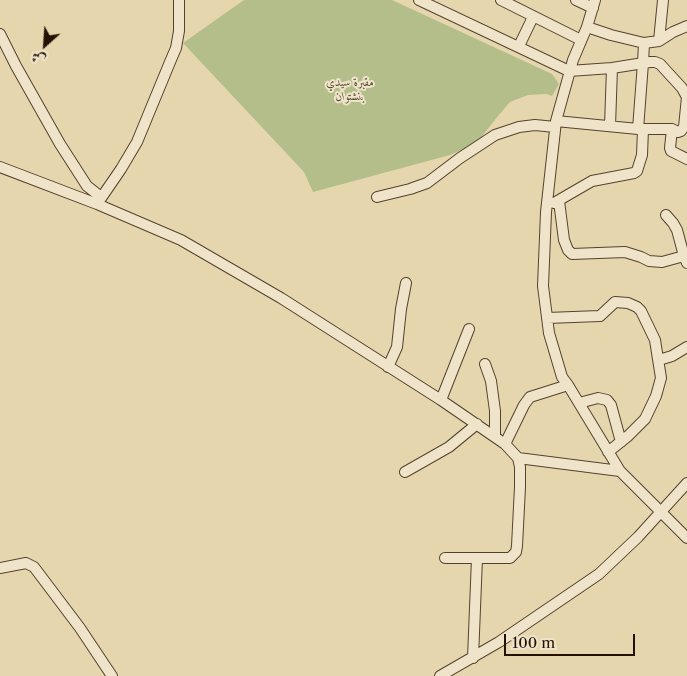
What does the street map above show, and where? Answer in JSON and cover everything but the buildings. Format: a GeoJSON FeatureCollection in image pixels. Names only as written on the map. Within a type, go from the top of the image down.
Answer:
{"type":"FeatureCollection","features":[{"type":"Feature","properties":{"kind":"street"},"geometry":{"type":"LineString","coordinates":[[99,201],[137,142],[176,48],[179,32],[179,0]]}},
{"type":"Feature","properties":{"kind":"street"},"geometry":{"type":"LineString","coordinates":[[377,197],[428,183],[460,158],[495,135],[519,126],[555,124],[610,126],[678,132],[684,127],[687,97],[677,82],[660,64],[655,62],[569,71],[419,0]]}},
{"type":"Feature","properties":{"kind":"street"},"geometry":{"type":"LineString","coordinates":[[502,0],[581,40]]}},
{"type":"Feature","properties":{"kind":"street"},"geometry":{"type":"LineString","coordinates":[[576,0],[594,4],[569,71],[555,124],[546,207],[543,286],[549,333],[562,378],[620,471],[684,531]]}},
{"type":"Feature","properties":{"kind":"street"},"geometry":{"type":"LineString","coordinates":[[659,41],[663,0]]}},
{"type":"Feature","properties":{"kind":"street"},"geometry":{"type":"LineString","coordinates":[[519,46],[533,17]]}},
{"type":"Feature","properties":{"kind":"street"},"geometry":{"type":"LineString","coordinates":[[586,27],[644,43],[659,41],[687,26]]}},
{"type":"Feature","properties":{"kind":"street"},"geometry":{"type":"LineString","coordinates":[[0,34],[60,144],[99,201]]}},
{"type":"Feature","properties":{"kind":"street"},"geometry":{"type":"LineString","coordinates":[[546,207],[560,201],[592,181],[637,171],[642,155],[643,142],[641,129],[644,43]]}},
{"type":"Feature","properties":{"kind":"street"},"geometry":{"type":"LineString","coordinates":[[610,126],[612,68]]}},
{"type":"Feature","properties":{"kind":"street"},"geometry":{"type":"LineString","coordinates":[[672,130],[671,151],[687,159]]}},
{"type":"Feature","properties":{"kind":"street"},"geometry":{"type":"LineString","coordinates":[[0,167],[99,201],[181,240],[281,298],[441,400],[505,444],[518,458],[520,467],[516,552],[510,558],[445,558]]}},
{"type":"Feature","properties":{"kind":"street"},"geometry":{"type":"LineString","coordinates":[[560,201],[564,240],[572,254],[625,252],[649,261],[686,260],[674,222],[666,215]]}},
{"type":"Feature","properties":{"kind":"street"},"geometry":{"type":"LineString","coordinates":[[388,367],[397,347],[406,283]]}},
{"type":"Feature","properties":{"kind":"street"},"geometry":{"type":"LineString","coordinates":[[547,318],[600,316],[615,302],[628,303],[641,311],[655,340],[660,378],[656,396],[645,418],[608,452]]}},
{"type":"Feature","properties":{"kind":"street"},"geometry":{"type":"LineString","coordinates":[[441,400],[469,329]]}},
{"type":"Feature","properties":{"kind":"street"},"geometry":{"type":"LineString","coordinates":[[659,360],[672,356],[687,347]]}},
{"type":"Feature","properties":{"kind":"street"},"geometry":{"type":"LineString","coordinates":[[485,364],[491,381],[495,411],[495,437]]}},
{"type":"Feature","properties":{"kind":"street"},"geometry":{"type":"LineString","coordinates":[[505,444],[524,405],[530,397],[568,385]]}},
{"type":"Feature","properties":{"kind":"street"},"geometry":{"type":"LineString","coordinates":[[579,403],[598,398],[607,400],[611,405],[621,442]]}},
{"type":"Feature","properties":{"kind":"street"},"geometry":{"type":"LineString","coordinates":[[405,472],[449,447],[477,424]]}},
{"type":"Feature","properties":{"kind":"street"},"geometry":{"type":"LineString","coordinates":[[518,458],[620,471]]}},
{"type":"Feature","properties":{"kind":"street"},"geometry":{"type":"LineString","coordinates":[[440,676],[499,642],[599,574],[638,537],[687,483]]}},
{"type":"Feature","properties":{"kind":"street"},"geometry":{"type":"LineString","coordinates":[[473,658],[477,558]]}},
{"type":"Feature","properties":{"kind":"street"},"geometry":{"type":"LineString","coordinates":[[0,568],[26,563],[34,567],[80,628],[112,676]]}},
{"type":"Feature","properties":{"kind":"green space","name":"مقبرة سيدي بنشتوان"},"geometry":{"type":"Polygon","coordinates":[[[244,0],[392,0],[552,74],[559,84],[552,96],[547,94],[528,95],[510,102],[476,144],[450,155],[313,192],[304,172],[183,43],[244,0]]]}}]}
